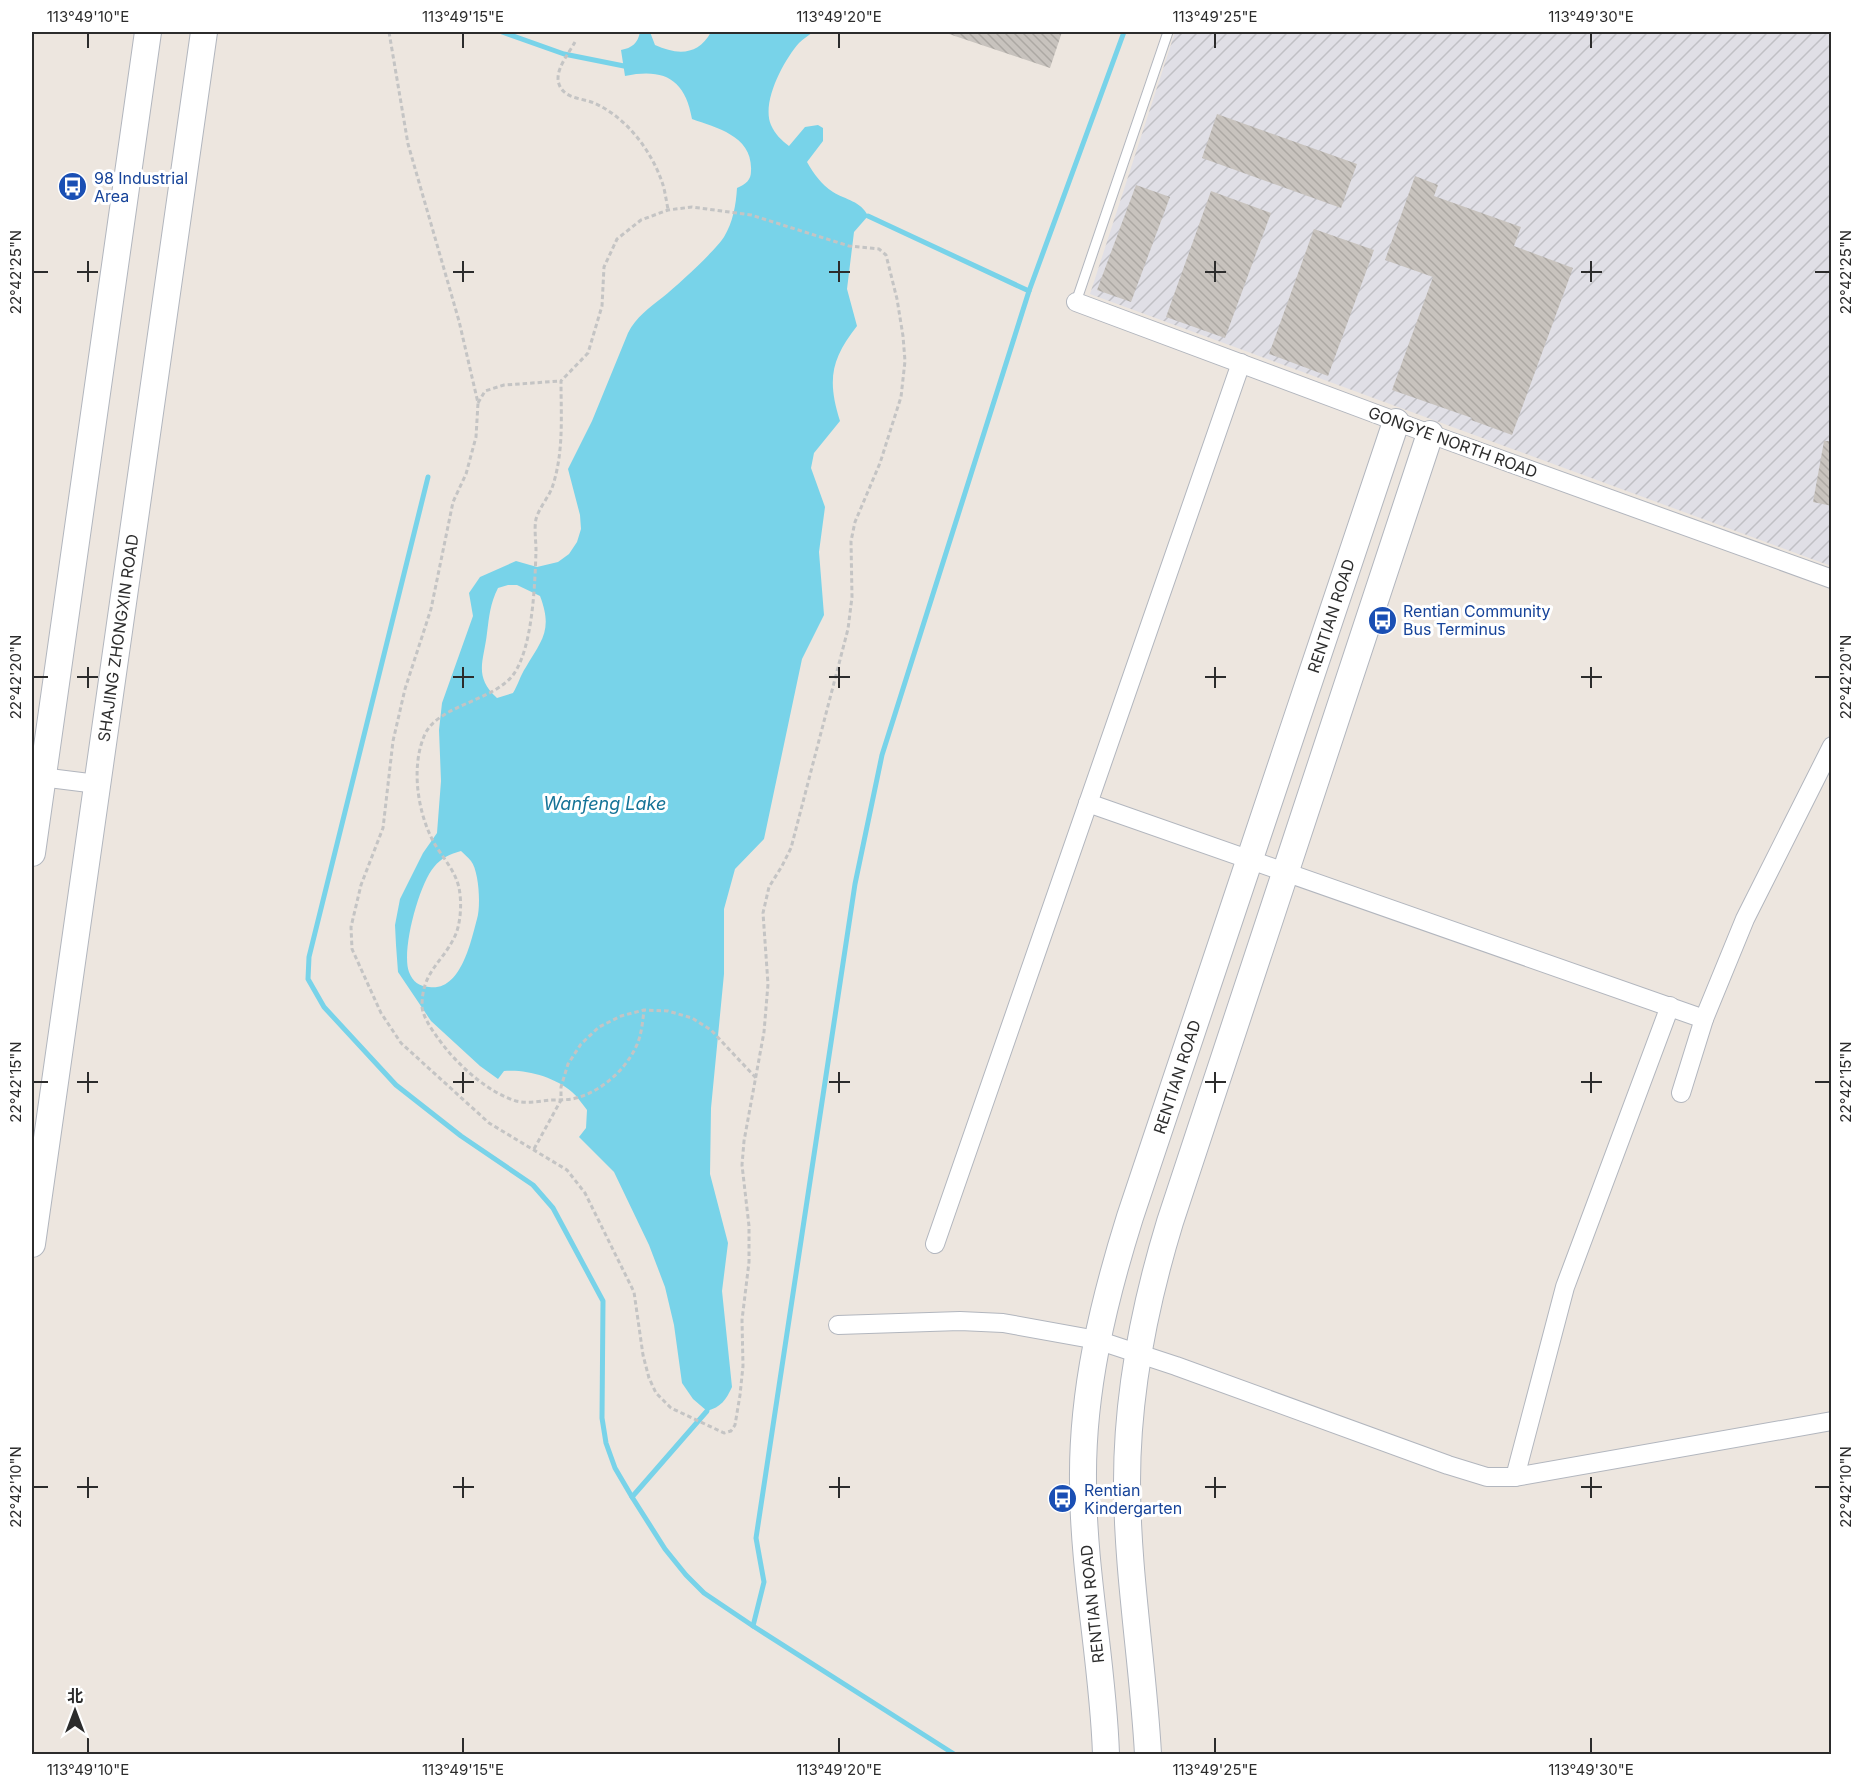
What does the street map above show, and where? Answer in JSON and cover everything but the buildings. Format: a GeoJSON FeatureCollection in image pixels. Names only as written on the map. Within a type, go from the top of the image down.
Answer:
{"type":"FeatureCollection","features":[{"type":"Feature","properties":{"kind":"street"},"geometry":{"type":"LineString","coordinates":[[32,853],[37,776],[148,32]]}},
{"type":"Feature","properties":{"kind":"street","name":"SHAJING ZHONGXIN ROAD"},"geometry":{"type":"LineString","coordinates":[[32,1244],[204,32]]}},
{"type":"Feature","properties":{"kind":"street","name":"GONGYE NORTH ROAD"},"geometry":{"type":"LineString","coordinates":[[1076,302],[1396,422],[1832,579]]}},
{"type":"Feature","properties":{"kind":"street"},"geometry":{"type":"LineString","coordinates":[[935,1244],[1241,363]]}},
{"type":"Feature","properties":{"kind":"street","name":"RENTIAN ROAD"},"geometry":{"type":"LineString","coordinates":[[1106,1755],[1087,1565],[1083,1482],[1086,1415],[1097,1340],[1125,1233],[1396,422]]}},
{"type":"Feature","properties":{"kind":"street"},"geometry":{"type":"LineString","coordinates":[[1148,1755],[1131,1577],[1128,1514],[1129,1420],[1137,1352],[1152,1281],[1430,434]]}},
{"type":"Feature","properties":{"kind":"street"},"geometry":{"type":"LineString","coordinates":[[1682,1093],[1704,1019],[1745,919],[1832,746]]}},
{"type":"Feature","properties":{"kind":"street"},"geometry":{"type":"LineString","coordinates":[[37,776],[97,784]]}},
{"type":"Feature","properties":{"kind":"street"},"geometry":{"type":"LineString","coordinates":[[1089,803],[1704,1019]]}},
{"type":"Feature","properties":{"kind":"street"},"geometry":{"type":"LineString","coordinates":[[1515,1477],[1565,1287],[1670,1006]]}},
{"type":"Feature","properties":{"kind":"street"},"geometry":{"type":"LineString","coordinates":[[838,1325],[960,1321],[1003,1323],[1097,1340],[1137,1352],[1448,1465],[1487,1477],[1515,1477],[1832,1421]]}},
{"type":"Feature","properties":{"kind":"lane"},"geometry":{"type":"LineString","coordinates":[[1076,302],[1168,32]]}},
{"type":"Feature","properties":{"kind":"path"},"geometry":{"type":"LineString","coordinates":[[389,32],[408,144],[459,321],[478,403],[476,437],[466,474],[453,502],[431,609],[405,689],[393,741],[383,828],[361,885],[351,927],[352,949],[381,1013],[401,1043],[489,1123],[567,1170],[585,1193],[634,1292],[643,1355],[656,1393],[671,1408],[724,1433],[731,1431],[735,1425],[743,1366],[742,1320],[749,1262],[749,1226],[742,1165],[744,1141],[764,1032],[768,984],[765,898],[790,848],[848,629],[852,597],[851,541],[855,522],[880,462],[902,397],[905,361],[903,336],[886,255],[879,249],[849,246],[751,215],[692,207],[668,210],[641,220],[617,238],[604,267],[602,306],[588,352],[561,381],[504,385],[485,391],[478,403]]}},
{"type":"Feature","properties":{"kind":"path"},"geometry":{"type":"LineString","coordinates":[[575,42],[560,70],[558,79],[562,91],[567,95],[594,103],[621,120],[653,159],[663,184],[668,210]]}},
{"type":"Feature","properties":{"kind":"path"},"geometry":{"type":"LineString","coordinates":[[561,381],[562,442],[559,463],[552,489],[536,519],[533,613],[520,662],[512,675],[496,689],[457,707],[426,732],[420,752],[418,774],[425,822],[459,888],[459,918],[455,936],[427,977],[422,1009],[436,1037],[459,1064],[512,1100],[525,1103],[573,1099],[602,1086],[625,1065],[640,1037],[644,1010]]}},
{"type":"Feature","properties":{"kind":"path"},"geometry":{"type":"LineString","coordinates":[[534,1149],[561,1100],[561,1087],[568,1064],[581,1044],[599,1027],[621,1016],[644,1010],[668,1011],[692,1018],[711,1030],[756,1078]]}},
{"type":"Feature","properties":{"kind":"shaded area"},"geometry":{"type":"Polygon","coordinates":[[[1175,32],[1831,32],[1831,566],[1090,294],[1175,32]]]}},
{"type":"Feature","properties":{"kind":"water","name":"Wanfeng Lake"},"geometry":{"type":"Polygon","coordinates":[[[640,32],[650,32],[655,45],[679,52],[700,46],[711,32],[813,32],[793,50],[781,70],[769,105],[771,125],[778,137],[789,146],[805,127],[818,125],[823,128],[823,141],[807,162],[825,186],[857,204],[868,216],[854,232],[847,289],[857,326],[842,349],[834,371],[834,394],[840,421],[814,453],[811,468],[825,507],[819,552],[824,615],[802,659],[764,839],[735,869],[724,909],[724,974],[711,1108],[710,1174],[728,1243],[722,1291],[732,1387],[722,1402],[707,1411],[693,1399],[682,1383],[674,1325],[665,1287],[649,1245],[614,1172],[579,1137],[586,1128],[587,1110],[572,1092],[549,1078],[531,1073],[504,1071],[498,1079],[480,1066],[431,1021],[398,972],[395,925],[400,899],[423,853],[437,833],[441,781],[439,730],[442,703],[473,616],[469,593],[480,577],[516,561],[537,567],[558,562],[569,554],[577,542],[581,529],[580,515],[568,469],[592,421],[628,333],[643,313],[686,277],[719,244],[732,219],[737,188],[750,177],[750,159],[746,149],[732,135],[692,119],[689,105],[678,86],[661,76],[651,74],[625,76],[621,50],[634,44],[640,32]],[[517,585],[498,588],[493,600],[482,668],[485,682],[497,698],[513,693],[541,642],[546,626],[540,596],[517,585]],[[461,851],[446,857],[434,867],[417,902],[409,934],[407,962],[412,978],[422,986],[440,986],[449,982],[457,973],[468,952],[478,913],[478,889],[474,866],[461,851]]]}},
{"type":"Feature","properties":{"kind":"waterway"},"geometry":{"type":"LineString","coordinates":[[502,32],[564,54],[624,66]]}},
{"type":"Feature","properties":{"kind":"waterway"},"geometry":{"type":"LineString","coordinates":[[753,1626],[764,1582],[756,1538],[855,884],[882,755],[1029,291],[1124,32]]}},
{"type":"Feature","properties":{"kind":"waterway"},"geometry":{"type":"LineString","coordinates":[[868,216],[1029,291]]}},
{"type":"Feature","properties":{"kind":"waterway"},"geometry":{"type":"LineString","coordinates":[[428,477],[309,957],[308,979],[324,1007],[396,1085],[461,1136],[533,1185],[553,1208],[603,1301],[602,1418],[606,1443],[615,1468],[665,1549],[686,1575],[704,1593],[753,1626],[954,1754]]}},
{"type":"Feature","properties":{"kind":"waterway"},"geometry":{"type":"LineString","coordinates":[[632,1497],[707,1411]]}},
{"type":"Feature","properties":{"kind":"place","name":"98 Industrial Area"},"geometry":{"type":"Point","coordinates":[73,187]}},
{"type":"Feature","properties":{"kind":"place","name":"Rentian Community Bus Terminus"},"geometry":{"type":"Point","coordinates":[1382,620]}},
{"type":"Feature","properties":{"kind":"place","name":"Rentian Kindergarten"},"geometry":{"type":"Point","coordinates":[1063,1499]}}]}
